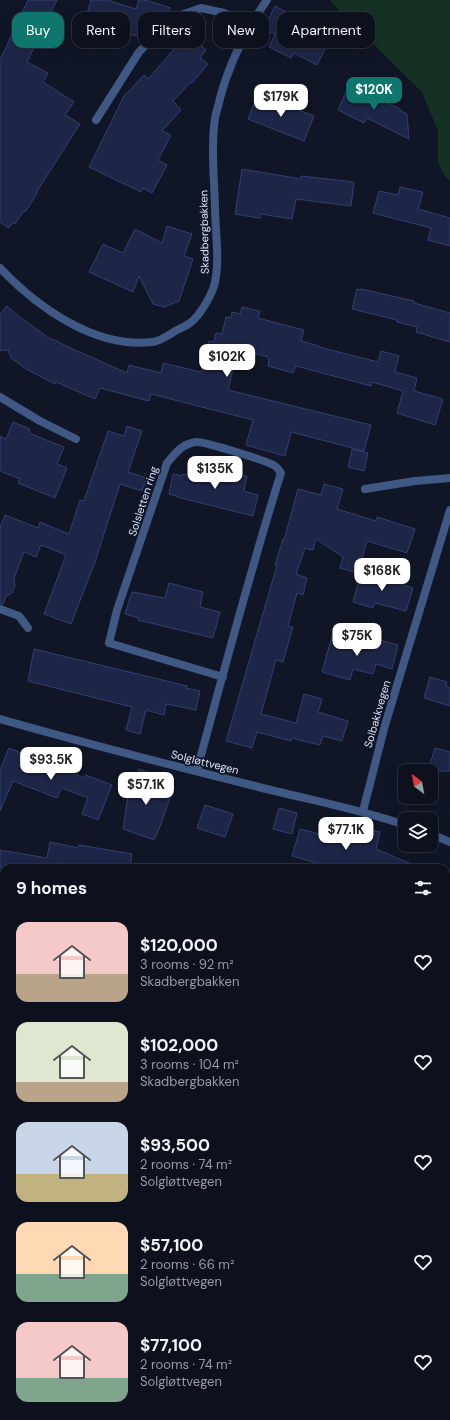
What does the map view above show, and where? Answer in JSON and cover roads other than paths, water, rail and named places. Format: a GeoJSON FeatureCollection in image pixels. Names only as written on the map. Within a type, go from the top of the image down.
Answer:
{"type":"FeatureCollection","features":[{"type":"Feature","properties":{"kind":"street","name":"Skadbergbakken"},"geometry":{"type":"LineString","coordinates":[[259,12],[267,0]]}},
{"type":"Feature","properties":{"kind":"street"},"geometry":{"type":"LineString","coordinates":[[96,120],[139,52],[156,35],[181,14],[201,8],[219,12]]}},
{"type":"Feature","properties":{"kind":"street","name":"Skadbergbakken"},"geometry":{"type":"LineString","coordinates":[[0,268],[16,285],[45,308],[72,324],[103,337],[129,342],[154,342],[191,322],[207,302],[215,282],[217,258],[213,147],[215,118],[234,55],[238,48]]}},
{"type":"Feature","properties":{"kind":"street"},"geometry":{"type":"LineString","coordinates":[[0,397],[8,404],[76,439]]}},
{"type":"Feature","properties":{"kind":"street","name":"Solsletten ring"},"geometry":{"type":"LineString","coordinates":[[197,770],[223,677],[269,511],[281,473],[276,467],[269,463],[197,441],[181,446],[167,463],[117,610],[109,643],[223,677]]}},
{"type":"Feature","properties":{"kind":"street"},"geometry":{"type":"LineString","coordinates":[[365,489],[415,481],[450,478]]}},
{"type":"Feature","properties":{"kind":"street","name":"Solbakkvegen"},"geometry":{"type":"LineString","coordinates":[[363,811],[385,725],[450,510]]}},
{"type":"Feature","properties":{"kind":"street"},"geometry":{"type":"LineString","coordinates":[[0,609],[19,616],[28,628]]}},
{"type":"Feature","properties":{"kind":"street","name":"Solgløttvegen"},"geometry":{"type":"LineString","coordinates":[[0,719],[255,786],[363,811],[398,822]]}},
{"type":"Feature","properties":{"kind":"street"},"geometry":{"type":"LineString","coordinates":[[438,837],[450,842]]}}]}
